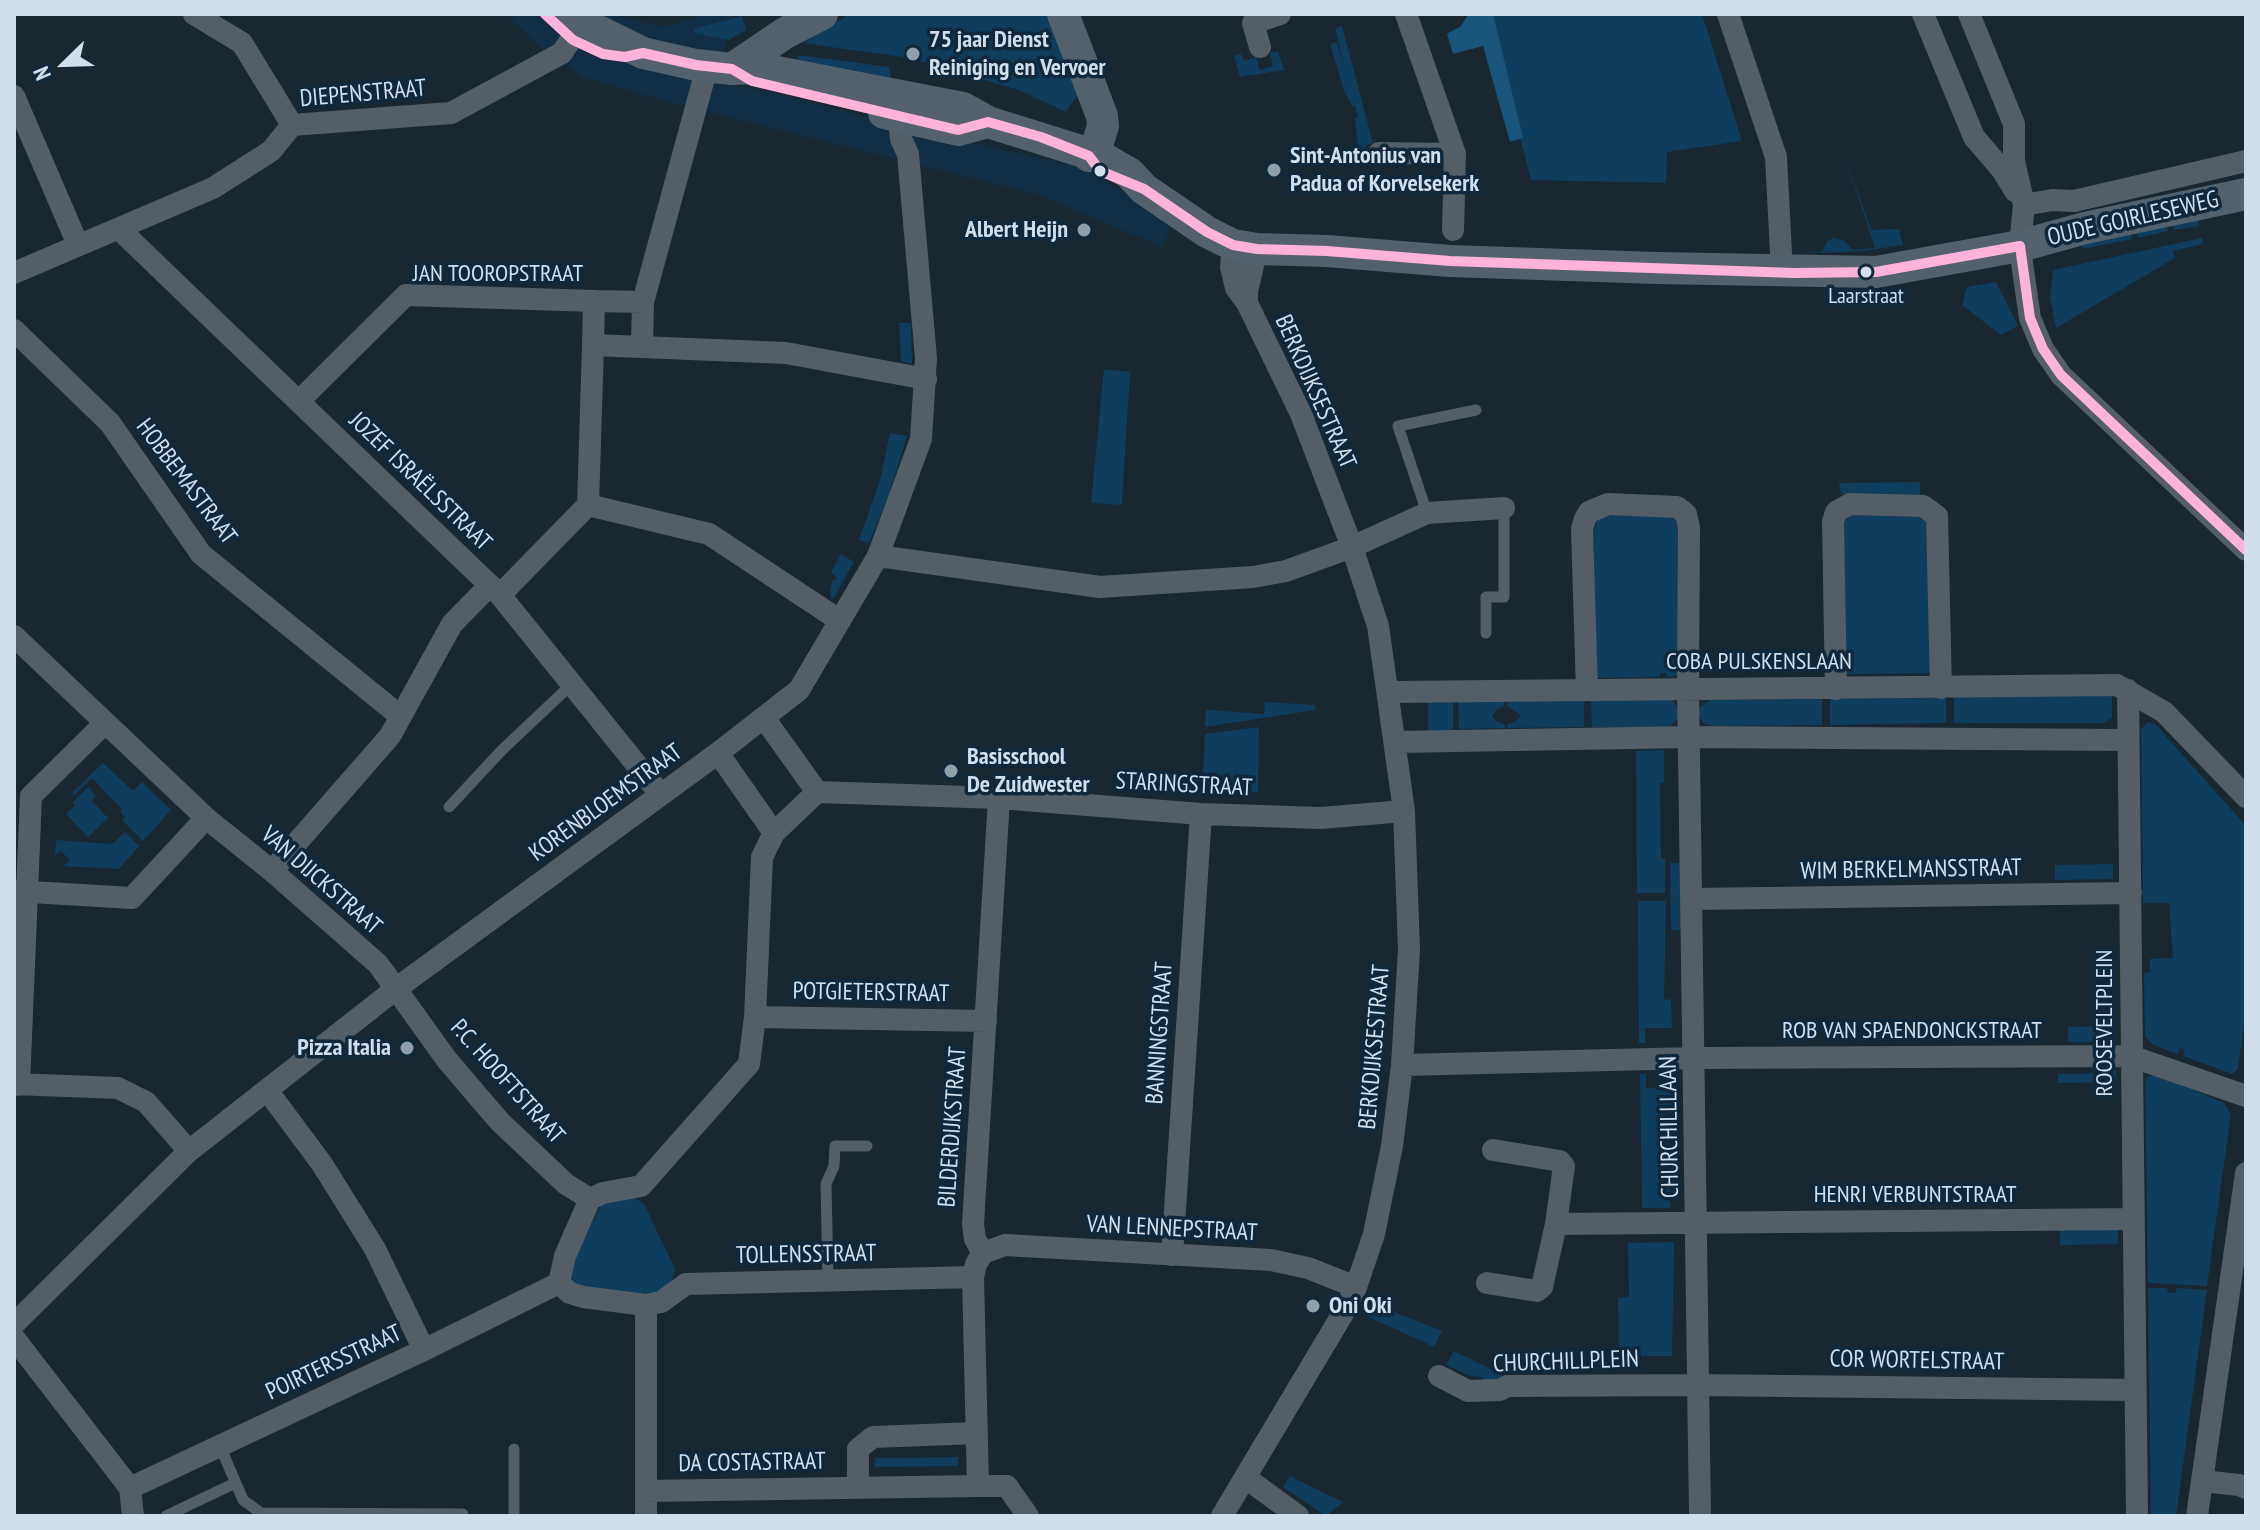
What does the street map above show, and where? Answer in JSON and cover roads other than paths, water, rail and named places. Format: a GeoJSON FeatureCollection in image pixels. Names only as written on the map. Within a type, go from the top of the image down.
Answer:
{"type":"FeatureCollection","features":[{"type":"Feature","properties":{"kind":"street"},"geometry":{"type":"LineString","coordinates":[[194,14],[242,43],[292,125]]}},
{"type":"Feature","properties":{"kind":"street"},"geometry":{"type":"LineString","coordinates":[[545,14],[643,53],[720,68],[756,68],[787,82],[912,108],[958,130],[988,122],[1041,137],[1089,156],[1103,158],[1129,173],[1144,189],[1197,226],[1245,247],[1327,251],[1452,245],[1782,272],[1876,272],[2020,246]]}},
{"type":"Feature","properties":{"kind":"street"},"geometry":{"type":"LineString","coordinates":[[1063,14],[1102,116],[1103,126],[1098,142],[1089,156]]}},
{"type":"Feature","properties":{"kind":"street"},"geometry":{"type":"LineString","coordinates":[[1260,47],[1253,23],[1280,14]]}},
{"type":"Feature","properties":{"kind":"street"},"geometry":{"type":"LineString","coordinates":[[1406,14],[1455,154],[1452,245]]}},
{"type":"Feature","properties":{"kind":"street"},"geometry":{"type":"LineString","coordinates":[[1728,14],[1776,157],[1782,272]]}},
{"type":"Feature","properties":{"kind":"street"},"geometry":{"type":"LineString","coordinates":[[1923,14],[1974,137],[2003,171],[2024,205]]}},
{"type":"Feature","properties":{"kind":"street"},"geometry":{"type":"LineString","coordinates":[[1969,14],[2014,124],[2014,161],[2024,205],[2020,246],[2030,318],[2043,349],[2061,375],[2246,550]]}},
{"type":"Feature","properties":{"kind":"street"},"geometry":{"type":"LineString","coordinates":[[642,345],[643,302],[720,68],[813,20]]}},
{"type":"Feature","properties":{"kind":"street"},"geometry":{"type":"LineString","coordinates":[[787,82],[783,55],[813,20]]}},
{"type":"Feature","properties":{"kind":"street","name":"DIEPENSTRAAT"},"geometry":{"type":"LineString","coordinates":[[14,273],[213,188],[271,151],[292,125],[451,113],[562,53],[573,26]]}},
{"type":"Feature","properties":{"kind":"street"},"geometry":{"type":"LineString","coordinates":[[14,96],[78,245]]}},
{"type":"Feature","properties":{"kind":"street","name":"KORENBLOEMSTRAAT"},"geometry":{"type":"LineString","coordinates":[[14,1324],[189,1151],[397,988],[799,690],[878,556],[921,439],[926,379],[908,154],[901,139],[912,108]]}},
{"type":"Feature","properties":{"kind":"street"},"geometry":{"type":"LineString","coordinates":[[1379,153],[1455,154]]}},
{"type":"Feature","properties":{"kind":"street","name":"OUDE GOIRLESEWEG"},"geometry":{"type":"LineString","coordinates":[[2024,205],[2052,200],[2074,201],[2246,161]]}},
{"type":"Feature","properties":{"kind":"street","name":"OUDE GOIRLESEWEG"},"geometry":{"type":"LineString","coordinates":[[2020,246],[2085,228],[2246,194]]}},
{"type":"Feature","properties":{"kind":"street","name":"JOZEF ISRAËLSSTRAAT"},"geometry":{"type":"LineString","coordinates":[[119,229],[495,590],[661,795]]}},
{"type":"Feature","properties":{"kind":"street","name":"BERKDIJKSESTRAAT"},"geometry":{"type":"LineString","coordinates":[[1222,1516],[1319,1356],[1356,1287],[1374,1234],[1392,1146],[1402,1065],[1409,950],[1404,811],[1378,626],[1352,547],[1301,414],[1247,303],[1245,247]]}},
{"type":"Feature","properties":{"kind":"street","name":"JAN TOOROPSTRAAT"},"geometry":{"type":"LineString","coordinates":[[299,401],[406,295],[643,302]]}},
{"type":"Feature","properties":{"kind":"street"},"geometry":{"type":"LineString","coordinates":[[272,871],[390,736],[452,624],[495,590],[588,505],[594,301]]}},
{"type":"Feature","properties":{"kind":"street","name":"HOBBEMASTRAAT"},"geometry":{"type":"LineString","coordinates":[[14,330],[110,423],[201,554],[400,716]]}},
{"type":"Feature","properties":{"kind":"street"},"geometry":{"type":"LineString","coordinates":[[593,345],[786,353],[926,379]]}},
{"type":"Feature","properties":{"kind":"street","name":"CHURCHILLLAAN"},"geometry":{"type":"LineString","coordinates":[[1587,690],[1582,529],[1589,512],[1608,504],[1677,507],[1686,514],[1689,527],[1688,687],[1700,1516]]}},
{"type":"Feature","properties":{"kind":"street"},"geometry":{"type":"LineString","coordinates":[[1836,689],[1833,522],[1836,512],[1850,504],[1923,506],[1937,516],[1941,688]]}},
{"type":"Feature","properties":{"kind":"street"},"geometry":{"type":"LineString","coordinates":[[588,505],[709,534],[839,620]]}},
{"type":"Feature","properties":{"kind":"street"},"geometry":{"type":"LineString","coordinates":[[878,556],[1100,587],[1253,577],[1286,571],[1352,547],[1427,513],[1504,508]]}},
{"type":"Feature","properties":{"kind":"street","name":"VAN DIJCKSTRAAT"},"geometry":{"type":"LineString","coordinates":[[14,636],[206,818],[378,964],[397,988]]}},
{"type":"Feature","properties":{"kind":"street","name":"COBA PULSKENSLAAN"},"geometry":{"type":"LineString","coordinates":[[1389,692],[2117,685],[2128,690]]}},
{"type":"Feature","properties":{"kind":"street"},"geometry":{"type":"LineString","coordinates":[[2128,690],[2164,712],[2246,797]]}},
{"type":"Feature","properties":{"kind":"street","name":"ROOSEVELTPLEIN"},"geometry":{"type":"LineString","coordinates":[[2128,690],[2137,1516]]}},
{"type":"Feature","properties":{"kind":"street"},"geometry":{"type":"LineString","coordinates":[[646,1516],[646,1305],[583,1297],[570,1293],[559,1283],[565,1256],[590,1199],[603,1193],[641,1186],[749,1064],[755,1017],[762,857],[774,833],[817,792],[764,718]]}},
{"type":"Feature","properties":{"kind":"street"},"geometry":{"type":"LineString","coordinates":[[104,724],[31,796],[20,891],[16,1084],[118,1088],[146,1102],[189,1151]]}},
{"type":"Feature","properties":{"kind":"street"},"geometry":{"type":"LineString","coordinates":[[1396,742],[1691,737],[2128,740]]}},
{"type":"Feature","properties":{"kind":"street"},"geometry":{"type":"LineString","coordinates":[[718,753],[774,833]]}},
{"type":"Feature","properties":{"kind":"street","name":"STARINGSTRAAT"},"geometry":{"type":"LineString","coordinates":[[817,792],[999,798],[1201,814],[1321,818],[1404,811]]}},
{"type":"Feature","properties":{"kind":"street","name":"BILDERDIJKSTRAAT"},"geometry":{"type":"LineString","coordinates":[[983,1253],[975,1239],[973,1224],[999,798]]}},
{"type":"Feature","properties":{"kind":"street","name":"BANNINGSTRAAT"},"geometry":{"type":"LineString","coordinates":[[1172,1255],[1201,814]]}},
{"type":"Feature","properties":{"kind":"street"},"geometry":{"type":"LineString","coordinates":[[20,891],[132,898],[206,818]]}},
{"type":"Feature","properties":{"kind":"street","name":"WIM BERKELMANSSTRAAT"},"geometry":{"type":"LineString","coordinates":[[1693,899],[2131,893]]}},
{"type":"Feature","properties":{"kind":"street","name":"P.C. HOOFTSTRAAT"},"geometry":{"type":"LineString","coordinates":[[397,988],[447,1060],[500,1122],[566,1184],[590,1199]]}},
{"type":"Feature","properties":{"kind":"street","name":"POTGIETERSTRAAT"},"geometry":{"type":"LineString","coordinates":[[755,1017],[986,1021]]}},
{"type":"Feature","properties":{"kind":"street","name":"ROB VAN SPAENDONCKSTRAAT"},"geometry":{"type":"LineString","coordinates":[[1402,1065],[1695,1058],[2130,1056],[2246,1096]]}},
{"type":"Feature","properties":{"kind":"street"},"geometry":{"type":"LineString","coordinates":[[267,1090],[322,1164],[375,1249],[424,1350]]}},
{"type":"Feature","properties":{"kind":"street"},"geometry":{"type":"LineString","coordinates":[[1487,1283],[1537,1291],[1542,1287],[1556,1224],[1564,1166],[1560,1161],[1493,1150]]}},
{"type":"Feature","properties":{"kind":"street"},"geometry":{"type":"LineString","coordinates":[[2197,1516],[2237,1298],[2246,1173]]}},
{"type":"Feature","properties":{"kind":"street","name":"HENRI VERBUNTSTRAAT"},"geometry":{"type":"LineString","coordinates":[[1697,1222],[2133,1219]]}},
{"type":"Feature","properties":{"kind":"street"},"geometry":{"type":"LineString","coordinates":[[1556,1224],[1697,1222]]}},
{"type":"Feature","properties":{"kind":"street","name":"VAN LENNEPSTRAAT"},"geometry":{"type":"LineString","coordinates":[[983,1253],[1005,1245],[1271,1260],[1308,1268],[1356,1287]]}},
{"type":"Feature","properties":{"kind":"street"},"geometry":{"type":"LineString","coordinates":[[983,1253],[973,1277],[978,1486],[1007,1486],[1028,1516]]}},
{"type":"Feature","properties":{"kind":"street","name":"TOLLENSSTRAAT"},"geometry":{"type":"LineString","coordinates":[[646,1305],[661,1302],[686,1284],[973,1277]]}},
{"type":"Feature","properties":{"kind":"street","name":"POIRTERSSTRAAT"},"geometry":{"type":"LineString","coordinates":[[130,1488],[559,1283]]}},
{"type":"Feature","properties":{"kind":"street"},"geometry":{"type":"LineString","coordinates":[[14,1338],[130,1488],[133,1516]]}},
{"type":"Feature","properties":{"kind":"street","name":"CHURCHILLPLEIN"},"geometry":{"type":"LineString","coordinates":[[1439,1376],[1468,1391],[1500,1390],[1507,1386],[1699,1385]]}},
{"type":"Feature","properties":{"kind":"street","name":"COR WORTELSTRAAT"},"geometry":{"type":"LineString","coordinates":[[1699,1385],[2135,1390]]}},
{"type":"Feature","properties":{"kind":"street","name":"DA COSTASTRAAT"},"geometry":{"type":"LineString","coordinates":[[858,1488],[858,1449],[873,1437],[977,1433]]}},
{"type":"Feature","properties":{"kind":"street"},"geometry":{"type":"LineString","coordinates":[[1246,1478],[1298,1516]]}},
{"type":"Feature","properties":{"kind":"street"},"geometry":{"type":"LineString","coordinates":[[2202,1481],[2246,1488]]}},
{"type":"Feature","properties":{"kind":"street","name":"DA COSTASTRAAT"},"geometry":{"type":"LineString","coordinates":[[646,1491],[978,1486]]}},
{"type":"Feature","properties":{"kind":"lane"},"geometry":{"type":"LineString","coordinates":[[1427,513],[1398,426],[1476,410]]}},
{"type":"Feature","properties":{"kind":"lane"},"geometry":{"type":"LineString","coordinates":[[1486,633],[1486,597],[1504,597],[1504,508]]}},
{"type":"Feature","properties":{"kind":"lane"},"geometry":{"type":"LineString","coordinates":[[449,807],[502,750],[572,684]]}},
{"type":"Feature","properties":{"kind":"lane"},"geometry":{"type":"LineString","coordinates":[[828,1280],[826,1184],[834,1166],[835,1146],[867,1146]]}},
{"type":"Feature","properties":{"kind":"lane"},"geometry":{"type":"LineString","coordinates":[[220,1446],[243,1500],[261,1513],[463,1514]]}},
{"type":"Feature","properties":{"kind":"lane"},"geometry":{"type":"LineString","coordinates":[[514,1449],[514,1516]]}},
{"type":"Feature","properties":{"kind":"lane"},"geometry":{"type":"LineString","coordinates":[[166,1516],[231,1485]]}},
{"type":"Feature","properties":{"kind":"place","name":"75 jaar Dienst Reiniging en Vervoer"},"geometry":{"type":"Point","coordinates":[913,54]}},
{"type":"Feature","properties":{"kind":"place","name":"Sint-Antonius van Padua of Korvelsekerk"},"geometry":{"type":"Point","coordinates":[1274,170]}},
{"type":"Feature","properties":{"kind":"place","name":"Albert Heijn"},"geometry":{"type":"Point","coordinates":[1084,230]}},
{"type":"Feature","properties":{"kind":"place","name":"Laarstraat"},"geometry":{"type":"Point","coordinates":[1866,272]}},
{"type":"Feature","properties":{"kind":"place","name":"Basisschool De Zuidwester"},"geometry":{"type":"Point","coordinates":[951,771]}},
{"type":"Feature","properties":{"kind":"place","name":"Pizza Italia"},"geometry":{"type":"Point","coordinates":[407,1048]}},
{"type":"Feature","properties":{"kind":"place","name":"Oni Oki"},"geometry":{"type":"Point","coordinates":[1313,1306]}}]}
